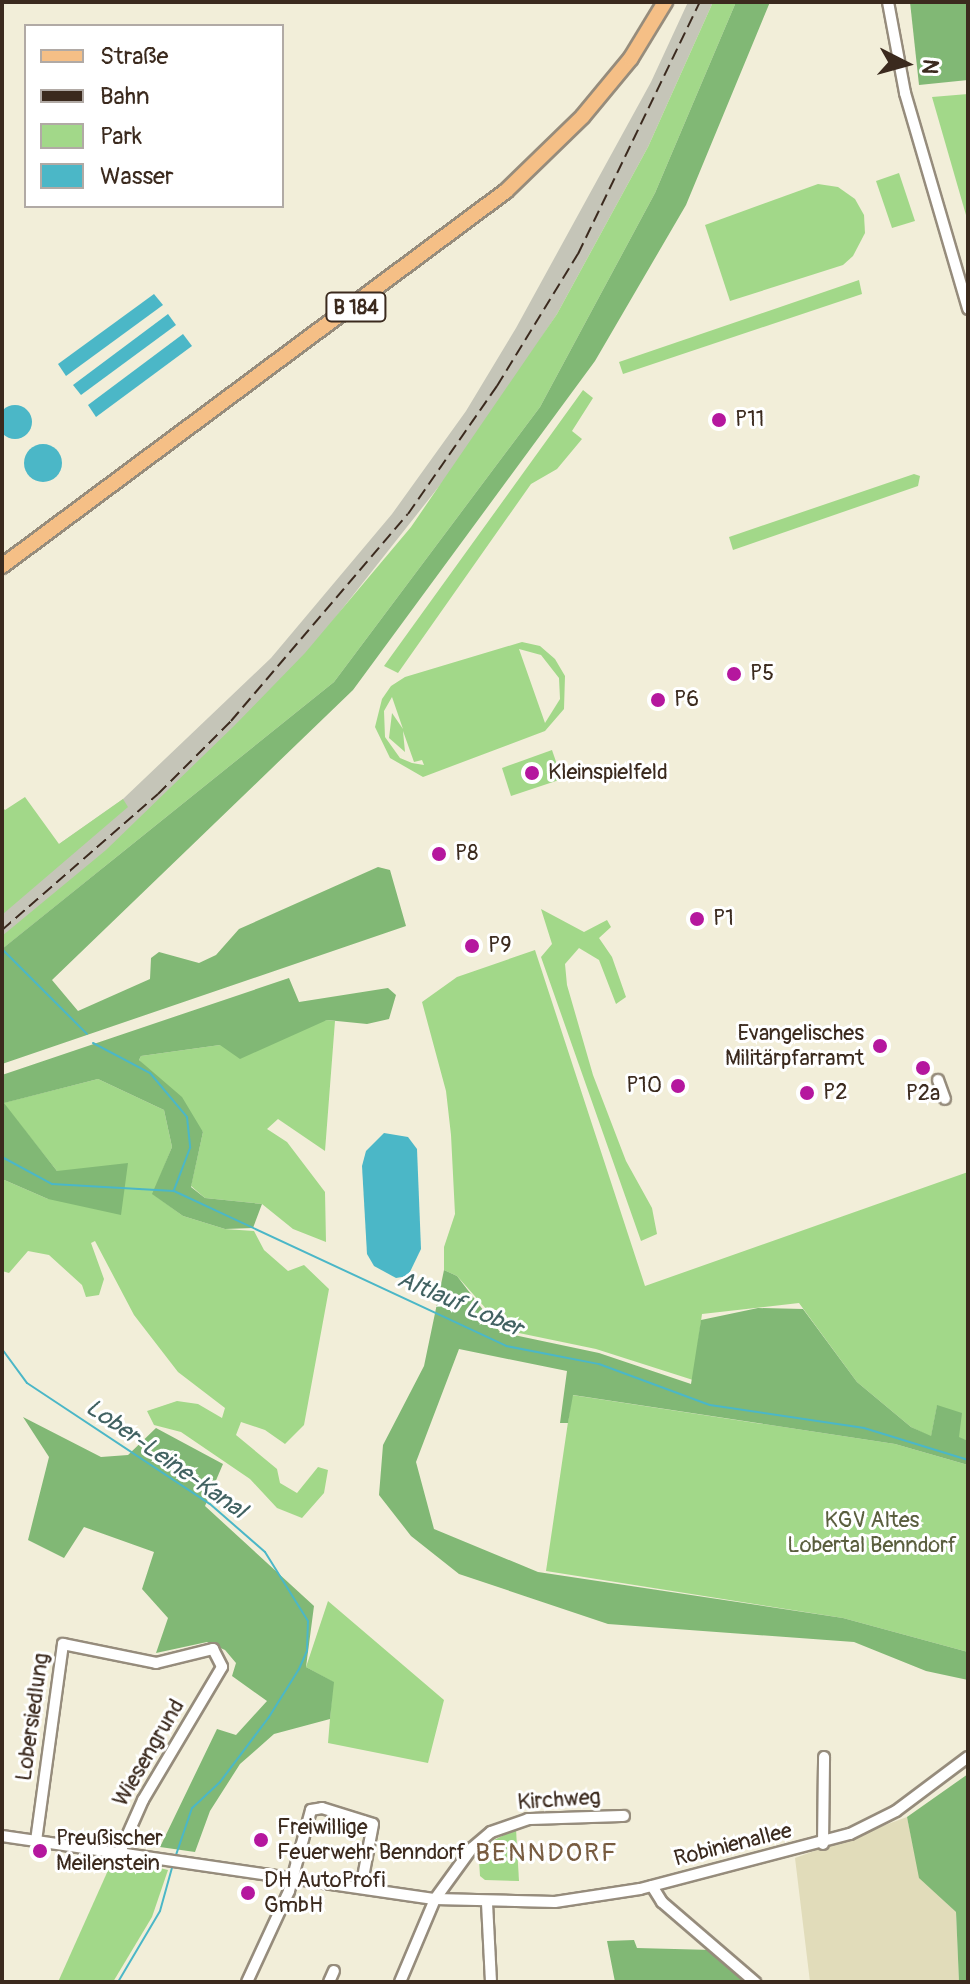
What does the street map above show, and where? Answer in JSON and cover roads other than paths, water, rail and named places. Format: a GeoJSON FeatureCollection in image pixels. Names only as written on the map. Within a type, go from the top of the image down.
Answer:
{"type":"FeatureCollection","features":[{"type":"Feature","properties":{"kind":"main road","name":"B 184"},"geometry":{"type":"LineString","coordinates":[[2,566],[506,191],[583,116],[631,58],[665,2]]}},
{"type":"Feature","properties":{"kind":"street"},"geometry":{"type":"LineString","coordinates":[[888,2],[905,93],[968,309]]}},
{"type":"Feature","properties":{"kind":"street"},"geometry":{"type":"LineString","coordinates":[[938,1080],[945,1099]]}},
{"type":"Feature","properties":{"kind":"street","name":"Lobersiedlung"},"geometry":{"type":"LineString","coordinates":[[36,1841],[63,1644],[156,1663],[213,1649],[223,1661],[218,1676]]}},
{"type":"Feature","properties":{"kind":"street","name":"Wiesengrund"},"geometry":{"type":"LineString","coordinates":[[120,1852],[143,1800],[218,1676]]}},
{"type":"Feature","properties":{"kind":"street","name":"Robinienallee"},"geometry":{"type":"LineString","coordinates":[[823,1844],[824,1757]]}},
{"type":"Feature","properties":{"kind":"street","name":"Robinienallee"},"geometry":{"type":"LineString","coordinates":[[2,1836],[435,1899],[487,1903],[555,1902],[652,1886],[823,1844],[896,1811],[968,1757]]}},
{"type":"Feature","properties":{"kind":"street"},"geometry":{"type":"LineString","coordinates":[[247,1982],[293,1878],[309,1814],[322,1808],[373,1824],[361,1888]]}},
{"type":"Feature","properties":{"kind":"street","name":"Kirchweg"},"geometry":{"type":"LineString","coordinates":[[400,1982],[435,1899],[472,1848],[501,1827],[528,1819],[624,1816]]}},
{"type":"Feature","properties":{"kind":"street"},"geometry":{"type":"LineString","coordinates":[[652,1886],[662,1902],[755,1982]]}},
{"type":"Feature","properties":{"kind":"street"},"geometry":{"type":"LineString","coordinates":[[487,1903],[491,1982]]}},
{"type":"Feature","properties":{"kind":"street"},"geometry":{"type":"LineString","coordinates":[[329,1982],[334,1971]]}},
{"type":"Feature","properties":{"kind":"water"},"geometry":{"type":"Polygon","coordinates":[[[154,294],[163,305],[66,376],[58,364],[154,294]]]}},
{"type":"Feature","properties":{"kind":"water"},"geometry":{"type":"Polygon","coordinates":[[[168,314],[176,325],[81,395],[73,385],[168,314]]]}},
{"type":"Feature","properties":{"kind":"water"},"geometry":{"type":"Polygon","coordinates":[[[183,334],[192,346],[96,417],[88,405],[183,334]]]}},
{"type":"Feature","properties":{"kind":"water"},"geometry":{"type":"Polygon","coordinates":[[[8,406],[22,406],[31,415],[31,429],[22,438],[8,438],[-1,429],[-1,415],[8,406]]]}},
{"type":"Feature","properties":{"kind":"water"},"geometry":{"type":"Polygon","coordinates":[[[43,444],[56,450],[62,463],[56,476],[43,482],[30,476],[24,463],[30,450],[43,444]]]}},
{"type":"Feature","properties":{"kind":"water"},"geometry":{"type":"Polygon","coordinates":[[[384,1133],[408,1137],[417,1149],[421,1249],[408,1276],[396,1278],[374,1266],[367,1254],[362,1166],[366,1151],[384,1133]]]}},
{"type":"Feature","properties":{"kind":"waterway"},"geometry":{"type":"LineString","coordinates":[[2,949],[87,1034]]}},
{"type":"Feature","properties":{"kind":"waterway"},"geometry":{"type":"LineString","coordinates":[[93,1043],[150,1073],[187,1117],[190,1148],[174,1190]]}},
{"type":"Feature","properties":{"kind":"waterway","name":"Altlauf Lober"},"geometry":{"type":"LineString","coordinates":[[2,1157],[52,1184],[174,1191],[506,1346],[599,1364],[710,1405],[864,1428],[968,1460]]}},
{"type":"Feature","properties":{"kind":"waterway","name":"Lober-Leine-Kanal"},"geometry":{"type":"LineString","coordinates":[[2,1349],[27,1383],[210,1504],[265,1552],[308,1621],[307,1651],[299,1669],[269,1717],[220,1782],[192,1808],[175,1858]]}},
{"type":"Feature","properties":{"kind":"waterway","name":"Lober-Leine-Kanal"},"geometry":{"type":"LineString","coordinates":[[118,1982],[160,1911],[173,1864]]}},
{"type":"Feature","properties":{"kind":"railway"},"geometry":{"type":"LineString","coordinates":[[2,930],[158,794],[231,721],[408,514],[497,386],[578,254],[700,2]]}},
{"type":"Feature","properties":{"kind":"place","name":"P11"},"geometry":{"type":"Point","coordinates":[719,420]}},
{"type":"Feature","properties":{"kind":"place","name":"P5"},"geometry":{"type":"Point","coordinates":[734,674]}},
{"type":"Feature","properties":{"kind":"place","name":"P6"},"geometry":{"type":"Point","coordinates":[658,700]}},
{"type":"Feature","properties":{"kind":"place","name":"Kleinspielfeld"},"geometry":{"type":"Point","coordinates":[532,773]}},
{"type":"Feature","properties":{"kind":"place","name":"P8"},"geometry":{"type":"Point","coordinates":[439,854]}},
{"type":"Feature","properties":{"kind":"place","name":"P1"},"geometry":{"type":"Point","coordinates":[697,919]}},
{"type":"Feature","properties":{"kind":"place","name":"P9"},"geometry":{"type":"Point","coordinates":[472,946]}},
{"type":"Feature","properties":{"kind":"place","name":"Evangelisches Militärpfarramt"},"geometry":{"type":"Point","coordinates":[880,1046]}},
{"type":"Feature","properties":{"kind":"place","name":"P2a"},"geometry":{"type":"Point","coordinates":[923,1068]}},
{"type":"Feature","properties":{"kind":"place","name":"P10"},"geometry":{"type":"Point","coordinates":[678,1086]}},
{"type":"Feature","properties":{"kind":"place","name":"P2"},"geometry":{"type":"Point","coordinates":[807,1093]}},
{"type":"Feature","properties":{"kind":"place","name":"Freiwillige Feuerwehr Benndorf"},"geometry":{"type":"Point","coordinates":[261,1840]}},
{"type":"Feature","properties":{"kind":"place","name":"Preußischer Meilenstein"},"geometry":{"type":"Point","coordinates":[40,1851]}},
{"type":"Feature","properties":{"kind":"place","name":"DH AutoProfi GmbH"},"geometry":{"type":"Point","coordinates":[248,1893]}},
{"type":"Feature","properties":{"kind":"district","name":"BENNDORF"},"geometry":{"type":"Point","coordinates":[547,1854]}},
{"type":"Feature","properties":{"kind":"park label","name":"KGV Altes Lobertal Benndorf"},"geometry":{"type":"Point","coordinates":[872,1532]}}]}
